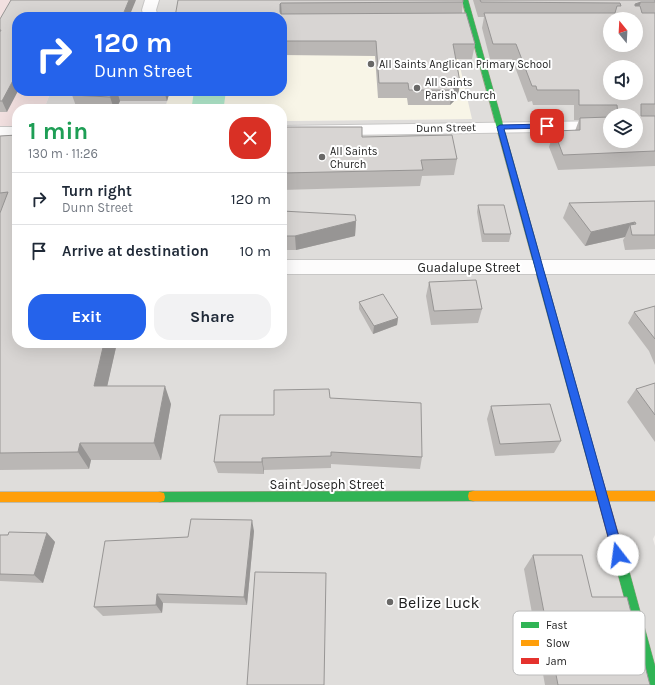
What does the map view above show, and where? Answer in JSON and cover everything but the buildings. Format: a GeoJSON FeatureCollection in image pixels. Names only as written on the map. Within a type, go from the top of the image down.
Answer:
{"type":"FeatureCollection","features":[{"type":"Feature","properties":{"kind":"street"},"geometry":{"type":"LineString","coordinates":[[150,12],[152,0]]}},
{"type":"Feature","properties":{"kind":"street"},"geometry":{"type":"LineString","coordinates":[[465,0],[634,611]]}},
{"type":"Feature","properties":{"kind":"street"},"geometry":{"type":"LineString","coordinates":[[456,23],[487,22]]}},
{"type":"Feature","properties":{"kind":"street","name":"Dunn Street"},"geometry":{"type":"LineString","coordinates":[[287,131],[603,126]]}},
{"type":"Feature","properties":{"kind":"street"},"geometry":{"type":"LineString","coordinates":[[0,132],[12,132]]}},
{"type":"Feature","properties":{"kind":"street","name":"Guadalupe Street"},"geometry":{"type":"LineString","coordinates":[[287,267],[655,267]]}},
{"type":"Feature","properties":{"kind":"street","name":"Saint Joseph Street"},"geometry":{"type":"LineString","coordinates":[[0,497],[655,496]]}},
{"type":"Feature","properties":{"kind":"street"},"geometry":{"type":"LineString","coordinates":[[645,652],[654,685]]}},
{"type":"Feature","properties":{"kind":"shaded area"},"geometry":{"type":"Polygon","coordinates":[[[0,0],[85,0],[37,12],[12,12],[12,96],[49,96],[46,104],[12,104],[12,194],[0,226],[0,0]]]}},
{"type":"Feature","properties":{"kind":"shaded area"},"geometry":{"type":"Polygon","coordinates":[[[85,0],[655,0],[655,535],[653,539],[655,546],[655,685],[0,685],[0,226],[12,309],[12,348],[287,348],[287,121],[472,119],[287,20],[287,12],[81,12],[85,0]]]}},
{"type":"Feature","properties":{"kind":"shaded area","name":"All Saints Anglican Primary School"},"geometry":{"type":"Polygon","coordinates":[[[453,36],[472,119],[287,121],[287,104],[166,104],[169,96],[287,96],[287,37],[453,36]]]}},
{"type":"Feature","properties":{"kind":"shaded area"},"geometry":{"type":"Polygon","coordinates":[[[49,96],[169,96],[166,104],[46,104],[49,96]]]}},
{"type":"Feature","properties":{"kind":"green space"},"geometry":{"type":"Polygon","coordinates":[[[193,96],[225,96],[224,104],[192,104],[193,96]]]}},
{"type":"Feature","properties":{"kind":"traffic: fast"},"geometry":{"type":"LineString","coordinates":[[465,0],[594,467]]}},
{"type":"Feature","properties":{"kind":"traffic: fast"},"geometry":{"type":"LineString","coordinates":[[160,497],[473,496]]}},
{"type":"Feature","properties":{"kind":"traffic: fast"},"geometry":{"type":"LineString","coordinates":[[622,567],[634,611]]}},
{"type":"Feature","properties":{"kind":"traffic: fast"},"geometry":{"type":"LineString","coordinates":[[645,652],[654,685]]}},
{"type":"Feature","properties":{"kind":"traffic: slow"},"geometry":{"type":"LineString","coordinates":[[473,496],[655,496]]}},
{"type":"Feature","properties":{"kind":"traffic: slow"},"geometry":{"type":"LineString","coordinates":[[0,497],[160,497]]}},
{"type":"Feature","properties":{"kind":"traffic: jam"},"geometry":{"type":"LineString","coordinates":[[594,467],[622,567]]}},
{"type":"Feature","properties":{"kind":"place","name":"All Saints Anglican Primary School"},"geometry":{"type":"Point","coordinates":[371,64]}},
{"type":"Feature","properties":{"kind":"place","name":"All Saints Parish Church"},"geometry":{"type":"Point","coordinates":[417,88]}},
{"type":"Feature","properties":{"kind":"place","name":"All Saints Church"},"geometry":{"type":"Point","coordinates":[322,157]}},
{"type":"Feature","properties":{"kind":"place","name":"Belize Luck"},"geometry":{"type":"Point","coordinates":[390,602]}},
{"type":"Feature","properties":{"kind":"route"},"geometry":{"type":"LineString","coordinates":[[547,126],[500,127],[618,555]]}}]}
